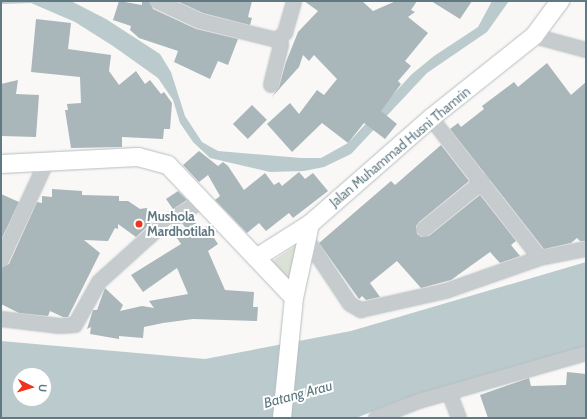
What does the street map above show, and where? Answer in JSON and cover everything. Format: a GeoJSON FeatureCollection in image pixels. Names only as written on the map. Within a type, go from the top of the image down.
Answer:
{"type":"FeatureCollection","features":[{"type":"Feature","properties":{"kind":"main road","name":"Jalan Muhammad Husni Thamrin"},"geometry":{"type":"LineString","coordinates":[[256,258],[308,231],[431,118],[534,36],[560,1]]}},
{"type":"Feature","properties":{"kind":"main road"},"geometry":{"type":"LineString","coordinates":[[1,164],[138,157],[156,160],[179,174],[294,298]]}},
{"type":"Feature","properties":{"kind":"main road"},"geometry":{"type":"LineString","coordinates":[[282,418],[293,323],[294,298],[308,231]]}},
{"type":"Feature","properties":{"kind":"street"},"geometry":{"type":"LineString","coordinates":[[157,1],[200,21],[225,29],[280,39]]}},
{"type":"Feature","properties":{"kind":"street"},"geometry":{"type":"LineString","coordinates":[[271,85],[281,45],[280,39],[285,32],[294,1]]}},
{"type":"Feature","properties":{"kind":"street"},"geometry":{"type":"LineString","coordinates":[[534,36],[586,50]]}},
{"type":"Feature","properties":{"kind":"street"},"geometry":{"type":"LineString","coordinates":[[431,118],[540,258]]}},
{"type":"Feature","properties":{"kind":"street"},"geometry":{"type":"LineString","coordinates":[[1,260],[47,161]]}},
{"type":"Feature","properties":{"kind":"street"},"geometry":{"type":"LineString","coordinates":[[424,230],[482,182]]}},
{"type":"Feature","properties":{"kind":"street"},"geometry":{"type":"LineString","coordinates":[[1,319],[60,326],[75,325],[99,282],[160,227],[203,200]]}},
{"type":"Feature","properties":{"kind":"street"},"geometry":{"type":"LineString","coordinates":[[308,231],[350,304],[361,310],[446,291],[540,258],[586,249]]}},
{"type":"Feature","properties":{"kind":"street"},"geometry":{"type":"LineString","coordinates":[[376,418],[449,392],[586,353]]}},
{"type":"Feature","properties":{"kind":"street"},"geometry":{"type":"LineString","coordinates":[[449,392],[460,418]]}},
{"type":"Feature","properties":{"kind":"shaded area"},"geometry":{"type":"Polygon","coordinates":[[[301,242],[292,282],[271,262],[301,242]]]}},
{"type":"Feature","properties":{"kind":"water"},"geometry":{"type":"Polygon","coordinates":[[[1,1],[71,1],[106,19],[160,54],[171,72],[185,116],[202,142],[218,151],[301,158],[321,158],[348,143],[412,74],[434,56],[478,27],[492,1],[509,1],[487,32],[427,73],[351,154],[324,167],[304,171],[270,172],[210,158],[193,142],[180,123],[173,100],[158,78],[113,46],[75,22],[31,3],[1,4],[1,1]]]}},
{"type":"Feature","properties":{"kind":"water","name":"Batang Arau"},"geometry":{"type":"Polygon","coordinates":[[[586,262],[586,346],[404,399],[356,418],[1,418],[1,341],[205,359],[351,331],[586,262]]]}},
{"type":"Feature","properties":{"kind":"building"},"geometry":{"type":"Polygon","coordinates":[[[119,1],[142,5],[142,1],[149,1],[153,9],[196,29],[238,39],[228,65],[218,61],[210,79],[174,62],[178,51],[139,38],[130,30],[131,26],[113,20],[119,1]]]}},
{"type":"Feature","properties":{"kind":"building"},"geometry":{"type":"Polygon","coordinates":[[[177,1],[252,1],[248,17],[252,18],[250,25],[203,13],[177,1]]]}},
{"type":"Feature","properties":{"kind":"building"},"geometry":{"type":"Polygon","coordinates":[[[304,1],[362,1],[373,11],[396,1],[417,1],[411,10],[415,12],[408,17],[428,33],[405,61],[411,66],[398,81],[401,84],[381,111],[397,124],[385,139],[364,123],[348,143],[322,123],[292,152],[267,124],[290,103],[299,114],[317,90],[324,95],[337,79],[314,55],[309,61],[303,55],[299,67],[271,98],[279,87],[286,62],[298,32],[318,11],[304,1]]]}},
{"type":"Feature","properties":{"kind":"building"},"geometry":{"type":"Polygon","coordinates":[[[431,1],[472,1],[460,19],[431,1]]]}},
{"type":"Feature","properties":{"kind":"building"},"geometry":{"type":"Polygon","coordinates":[[[36,19],[71,23],[68,49],[111,55],[109,71],[119,85],[136,71],[145,84],[150,80],[161,94],[164,92],[172,103],[170,129],[164,129],[163,139],[122,137],[122,147],[71,148],[65,110],[68,110],[67,104],[81,103],[80,77],[31,72],[36,19]]]}},
{"type":"Feature","properties":{"kind":"building"},"geometry":{"type":"Polygon","coordinates":[[[547,63],[571,95],[586,82],[586,241],[580,241],[577,238],[571,243],[544,249],[450,129],[458,123],[461,127],[484,109],[482,106],[514,82],[518,87],[547,63]]]}},
{"type":"Feature","properties":{"kind":"building"},"geometry":{"type":"Polygon","coordinates":[[[18,80],[16,94],[39,95],[36,137],[2,136],[1,84],[18,80]]]}},
{"type":"Feature","properties":{"kind":"building"},"geometry":{"type":"Polygon","coordinates":[[[252,105],[267,120],[248,139],[233,124],[252,105]]]}},
{"type":"Feature","properties":{"kind":"building"},"geometry":{"type":"Polygon","coordinates":[[[441,145],[469,181],[419,222],[416,226],[417,234],[421,237],[429,236],[480,195],[516,241],[511,245],[520,256],[500,263],[490,252],[451,280],[421,288],[397,261],[370,283],[380,297],[366,300],[362,296],[359,299],[319,243],[391,181],[395,185],[441,145]]]}},
{"type":"Feature","properties":{"kind":"building"},"geometry":{"type":"Polygon","coordinates":[[[199,151],[218,166],[223,162],[228,166],[244,190],[265,173],[274,185],[279,182],[282,186],[299,172],[305,179],[313,173],[328,191],[293,218],[289,213],[266,231],[259,223],[247,233],[215,200],[220,196],[208,175],[199,182],[183,165],[199,151]]]}},
{"type":"Feature","properties":{"kind":"building"},"geometry":{"type":"Polygon","coordinates":[[[52,189],[82,191],[82,195],[119,196],[119,201],[128,201],[140,209],[146,208],[159,215],[136,237],[118,224],[118,229],[115,228],[108,241],[84,240],[100,253],[68,317],[63,317],[50,311],[48,316],[19,313],[1,304],[1,268],[9,264],[37,202],[42,203],[42,196],[52,197],[52,189]]]}},
{"type":"Feature","properties":{"kind":"building"},"geometry":{"type":"Polygon","coordinates":[[[178,191],[187,200],[173,209],[166,199],[178,191]]]}},
{"type":"Feature","properties":{"kind":"building"},"geometry":{"type":"Polygon","coordinates":[[[1,194],[19,202],[1,240],[1,194]]]}},
{"type":"Feature","properties":{"kind":"building"},"geometry":{"type":"Polygon","coordinates":[[[192,217],[200,230],[210,224],[217,232],[212,235],[218,244],[208,251],[225,290],[254,292],[253,307],[258,307],[257,321],[193,319],[163,323],[144,327],[143,338],[119,336],[119,339],[90,334],[91,327],[87,329],[93,310],[97,310],[105,288],[123,305],[120,311],[142,306],[154,308],[149,301],[188,294],[177,268],[143,292],[131,275],[181,244],[173,232],[181,227],[187,230],[182,223],[192,217]]]}},
{"type":"Feature","properties":{"kind":"building"},"geometry":{"type":"Polygon","coordinates":[[[567,372],[586,374],[586,418],[488,418],[480,395],[529,378],[531,386],[566,385],[567,372]]]}},
{"type":"Feature","properties":{"kind":"place","name":"Mushola Mardhotilah"},"geometry":{"type":"Point","coordinates":[139,224]}}]}
